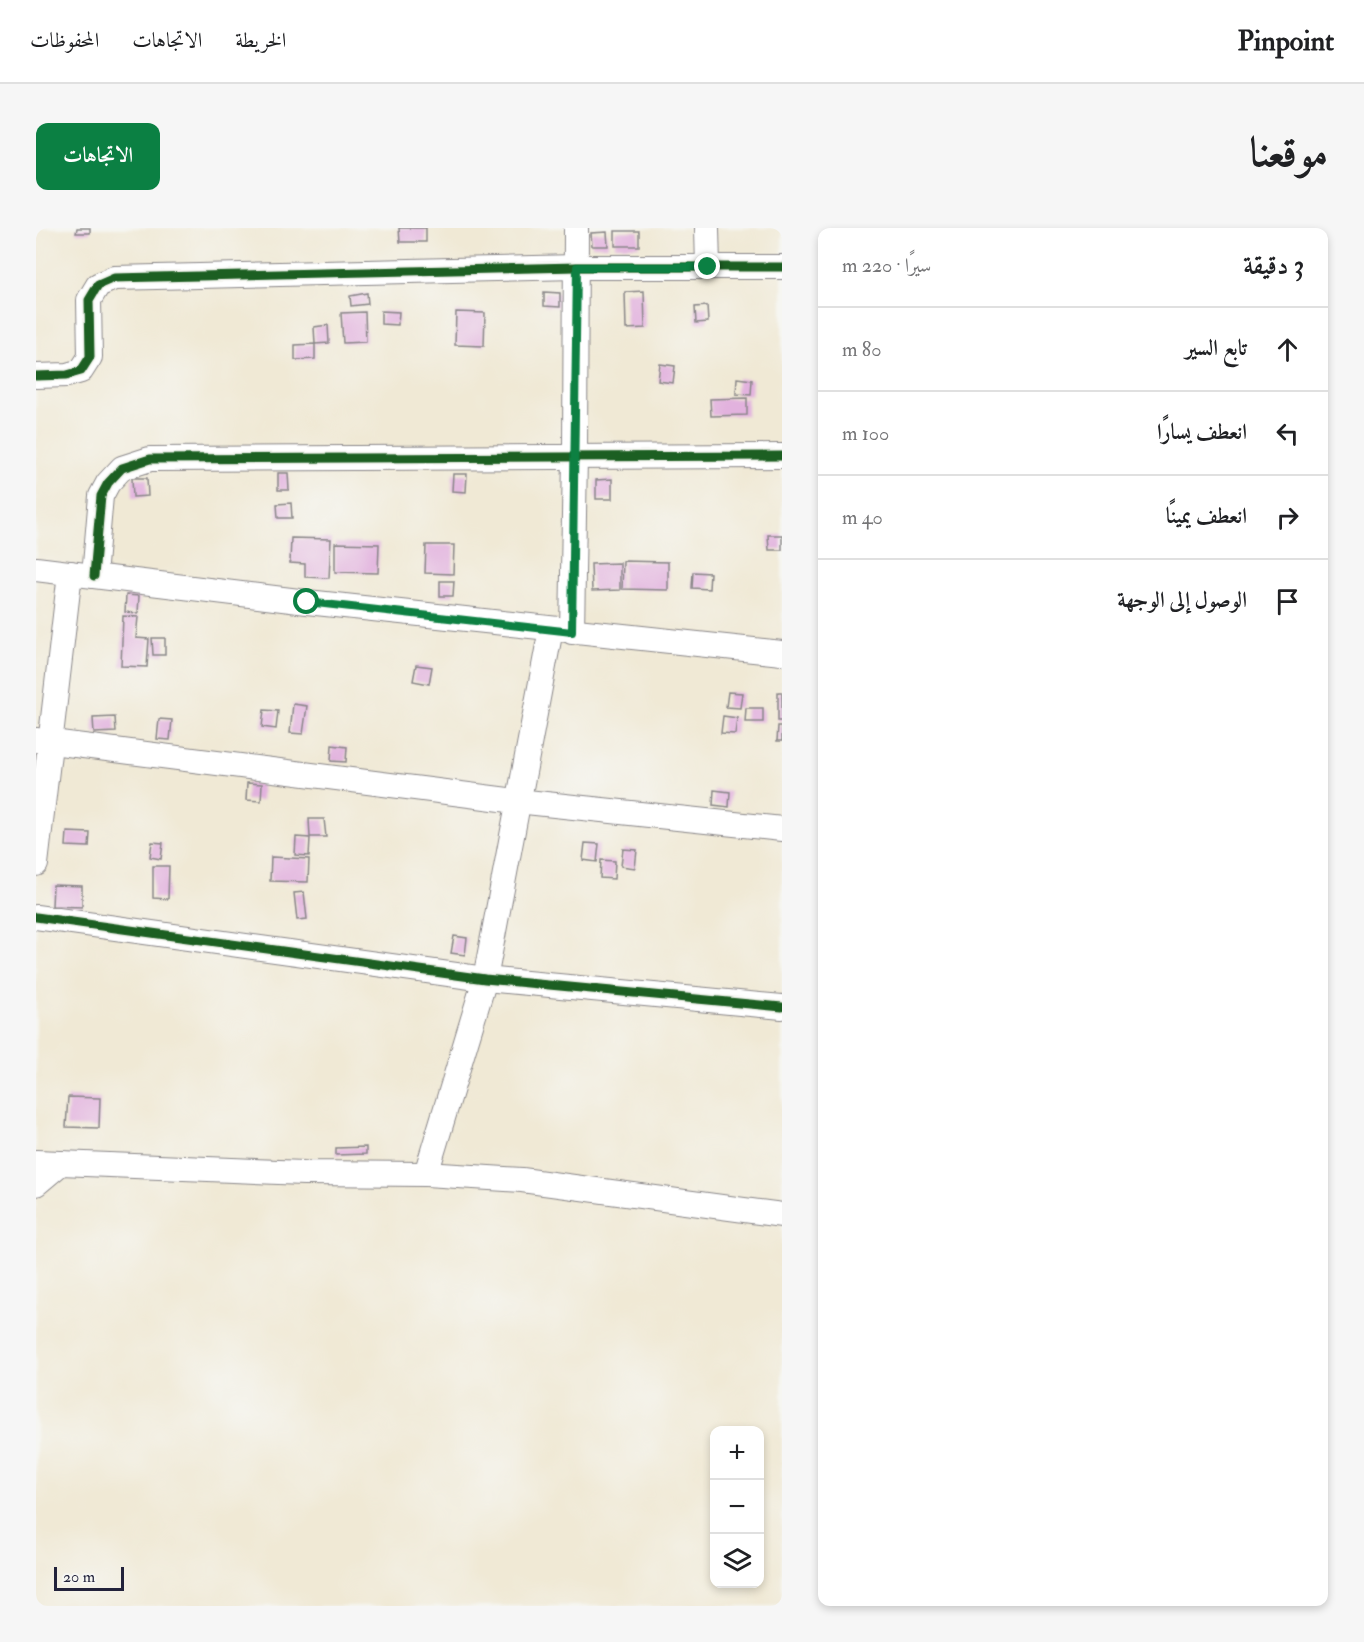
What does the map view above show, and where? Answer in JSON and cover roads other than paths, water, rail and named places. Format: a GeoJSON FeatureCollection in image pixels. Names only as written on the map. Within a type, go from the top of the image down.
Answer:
{"type":"FeatureCollection","features":[{"type":"Feature","properties":{"kind":"street"},"geometry":{"type":"LineString","coordinates":[[426,1174],[485,979],[517,801],[561,630],[575,456],[576,228]]}},
{"type":"Feature","properties":{"kind":"street"},"geometry":{"type":"LineString","coordinates":[[707,228],[708,267]]}},
{"type":"Feature","properties":{"kind":"street"},"geometry":{"type":"LineString","coordinates":[[36,376],[81,372],[90,357],[89,300],[98,285],[114,278],[577,267],[782,267]]}},
{"type":"Feature","properties":{"kind":"street"},"geometry":{"type":"LineString","coordinates":[[94,576],[101,496],[108,483],[122,468],[150,459],[782,456]]}},
{"type":"Feature","properties":{"kind":"street"},"geometry":{"type":"LineString","coordinates":[[36,569],[296,601],[782,653]]}},
{"type":"Feature","properties":{"kind":"street"},"geometry":{"type":"LineString","coordinates":[[36,864],[43,740],[70,573]]}},
{"type":"Feature","properties":{"kind":"street"},"geometry":{"type":"LineString","coordinates":[[43,740],[517,801],[782,829]]}},
{"type":"Feature","properties":{"kind":"street"},"geometry":{"type":"LineString","coordinates":[[36,917],[485,979],[782,1007]]}},
{"type":"Feature","properties":{"kind":"street"},"geometry":{"type":"LineString","coordinates":[[36,1162],[304,1173],[426,1174],[522,1180],[782,1215]]}},
{"type":"Feature","properties":{"kind":"street"},"geometry":{"type":"LineString","coordinates":[[36,1184],[61,1163]]}}]}
